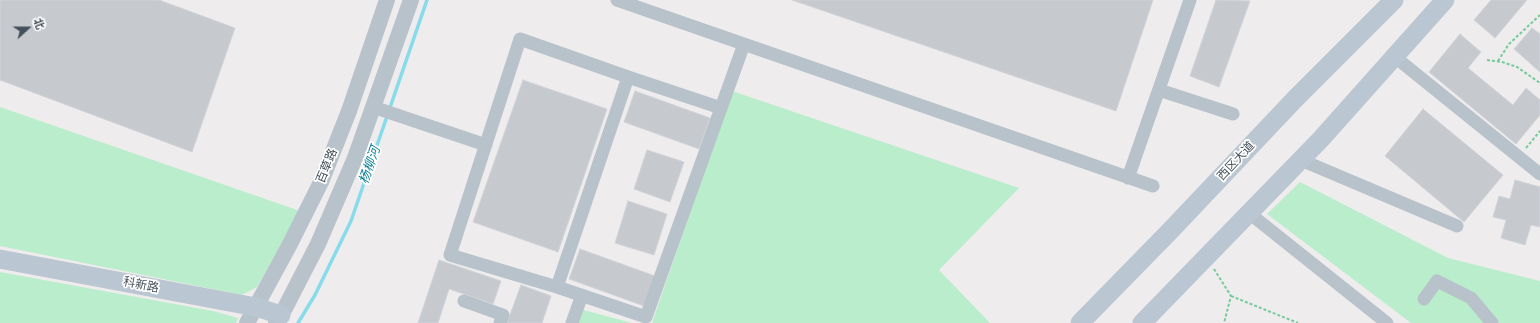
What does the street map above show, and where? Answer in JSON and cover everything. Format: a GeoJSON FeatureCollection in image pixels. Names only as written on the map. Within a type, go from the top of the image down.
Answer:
{"type":"FeatureCollection","features":[{"type":"Feature","properties":{"kind":"main road","name":"西区大道"},"geometry":{"type":"LineString","coordinates":[[1080,323],[1170,231],[1295,99],[1394,0]]}},
{"type":"Feature","properties":{"kind":"main road"},"geometry":{"type":"LineString","coordinates":[[1142,323],[1301,160],[1445,0]]}},
{"type":"Feature","properties":{"kind":"main road","name":"科新路"},"geometry":{"type":"LineString","coordinates":[[0,259],[252,315],[279,319]]}},
{"type":"Feature","properties":{"kind":"street","name":"百草路"},"geometry":{"type":"LineString","coordinates":[[252,315],[321,182],[349,112],[387,0]]}},
{"type":"Feature","properties":{"kind":"street","name":"百草路"},"geometry":{"type":"LineString","coordinates":[[279,319],[318,244],[355,158],[383,110],[411,0]]}},
{"type":"Feature","properties":{"kind":"street"},"geometry":{"type":"LineString","coordinates":[[1128,178],[1190,0]]}},
{"type":"Feature","properties":{"kind":"street"},"geometry":{"type":"LineString","coordinates":[[621,1],[1153,186]]}},
{"type":"Feature","properties":{"kind":"street"},"geometry":{"type":"LineString","coordinates":[[721,108],[520,39],[450,255],[557,287],[646,317],[744,44]]}},
{"type":"Feature","properties":{"kind":"street"},"geometry":{"type":"LineString","coordinates":[[1395,57],[1540,174]]}},
{"type":"Feature","properties":{"kind":"street"},"geometry":{"type":"LineString","coordinates":[[557,287],[628,77]]}},
{"type":"Feature","properties":{"kind":"street"},"geometry":{"type":"LineString","coordinates":[[1159,90],[1233,114]]}},
{"type":"Feature","properties":{"kind":"street"},"geometry":{"type":"LineString","coordinates":[[383,110],[486,145]]}},
{"type":"Feature","properties":{"kind":"street"},"geometry":{"type":"LineString","coordinates":[[1301,160],[1457,226]]}},
{"type":"Feature","properties":{"kind":"street"},"geometry":{"type":"LineString","coordinates":[[1249,213],[1388,323]]}},
{"type":"Feature","properties":{"kind":"street"},"geometry":{"type":"LineString","coordinates":[[1424,299],[1437,281],[1471,298],[1492,323]]}},
{"type":"Feature","properties":{"kind":"street"},"geometry":{"type":"LineString","coordinates":[[572,323],[582,295]]}},
{"type":"Feature","properties":{"kind":"street"},"geometry":{"type":"LineString","coordinates":[[464,301],[503,315],[500,323]]}},
{"type":"Feature","properties":{"kind":"path"},"geometry":{"type":"LineString","coordinates":[[1498,61],[1509,44],[1540,15]]}},
{"type":"Feature","properties":{"kind":"path"},"geometry":{"type":"LineString","coordinates":[[1487,60],[1498,61],[1517,67],[1540,83]]}},
{"type":"Feature","properties":{"kind":"path"},"geometry":{"type":"LineString","coordinates":[[1519,157],[1540,131]]}},
{"type":"Feature","properties":{"kind":"path"},"geometry":{"type":"LineString","coordinates":[[1206,257],[1231,296],[1298,323]]}},
{"type":"Feature","properties":{"kind":"path"},"geometry":{"type":"LineString","coordinates":[[1224,323],[1231,296]]}},
{"type":"Feature","properties":{"kind":"green space"},"geometry":{"type":"Polygon","coordinates":[[[732,91],[1019,188],[939,270],[990,323],[652,323],[732,91]]]}},
{"type":"Feature","properties":{"kind":"green space"},"geometry":{"type":"Polygon","coordinates":[[[0,107],[300,211],[257,287],[242,295],[0,246],[0,107]]]}},
{"type":"Feature","properties":{"kind":"green space"},"geometry":{"type":"Polygon","coordinates":[[[1300,182],[1448,258],[1540,281],[1540,323],[1411,323],[1267,214],[1300,182]]]}},
{"type":"Feature","properties":{"kind":"green space"},"geometry":{"type":"Polygon","coordinates":[[[0,272],[213,311],[238,318],[236,323],[0,323],[0,272]]]}},
{"type":"Feature","properties":{"kind":"green space"},"geometry":{"type":"Polygon","coordinates":[[[580,309],[632,323],[575,323],[580,309]]]}},
{"type":"Feature","properties":{"kind":"building"},"geometry":{"type":"Polygon","coordinates":[[[0,0],[159,0],[235,28],[192,152],[0,80],[0,0]]]}},
{"type":"Feature","properties":{"kind":"building"},"geometry":{"type":"Polygon","coordinates":[[[792,0],[1153,0],[1116,111],[792,0]]]}},
{"type":"Feature","properties":{"kind":"building"},"geometry":{"type":"Polygon","coordinates":[[[1216,0],[1250,1],[1219,87],[1190,76],[1216,0]]]}},
{"type":"Feature","properties":{"kind":"building"},"geometry":{"type":"Polygon","coordinates":[[[1491,0],[1527,0],[1495,38],[1474,20],[1491,0]]]}},
{"type":"Feature","properties":{"kind":"building"},"geometry":{"type":"Polygon","coordinates":[[[1532,28],[1540,34],[1540,72],[1514,49],[1532,28]]]}},
{"type":"Feature","properties":{"kind":"building"},"geometry":{"type":"Polygon","coordinates":[[[1460,34],[1481,52],[1468,68],[1513,105],[1526,88],[1540,100],[1540,115],[1516,144],[1429,72],[1460,34]]]}},
{"type":"Feature","properties":{"kind":"building"},"geometry":{"type":"Polygon","coordinates":[[[523,80],[607,109],[558,252],[473,222],[523,80]]]}},
{"type":"Feature","properties":{"kind":"building"},"geometry":{"type":"Polygon","coordinates":[[[635,91],[710,118],[699,149],[624,122],[635,91]]]}},
{"type":"Feature","properties":{"kind":"building"},"geometry":{"type":"Polygon","coordinates":[[[1423,109],[1503,175],[1464,222],[1385,156],[1423,109]]]}},
{"type":"Feature","properties":{"kind":"building"},"geometry":{"type":"Polygon","coordinates":[[[647,150],[684,162],[670,202],[634,189],[647,150]]]}},
{"type":"Feature","properties":{"kind":"building"},"geometry":{"type":"Polygon","coordinates":[[[1515,180],[1540,187],[1540,227],[1531,225],[1525,245],[1501,238],[1506,220],[1493,217],[1499,196],[1510,199],[1515,180]]]}},
{"type":"Feature","properties":{"kind":"building"},"geometry":{"type":"Polygon","coordinates":[[[628,201],[667,214],[654,255],[615,243],[628,201]]]}},
{"type":"Feature","properties":{"kind":"building"},"geometry":{"type":"Polygon","coordinates":[[[580,249],[655,276],[644,306],[569,279],[580,249]]]}},
{"type":"Feature","properties":{"kind":"building"},"geometry":{"type":"Polygon","coordinates":[[[439,260],[501,281],[493,304],[449,289],[438,323],[418,323],[439,260]]]}},
{"type":"Feature","properties":{"kind":"building"},"geometry":{"type":"Polygon","coordinates":[[[521,285],[551,296],[542,323],[507,323],[521,285]]]}},
{"type":"Feature","properties":{"kind":"waterway","name":"杨柳河"},"geometry":{"type":"LineString","coordinates":[[298,323],[315,295],[351,221],[427,0]]}}]}
